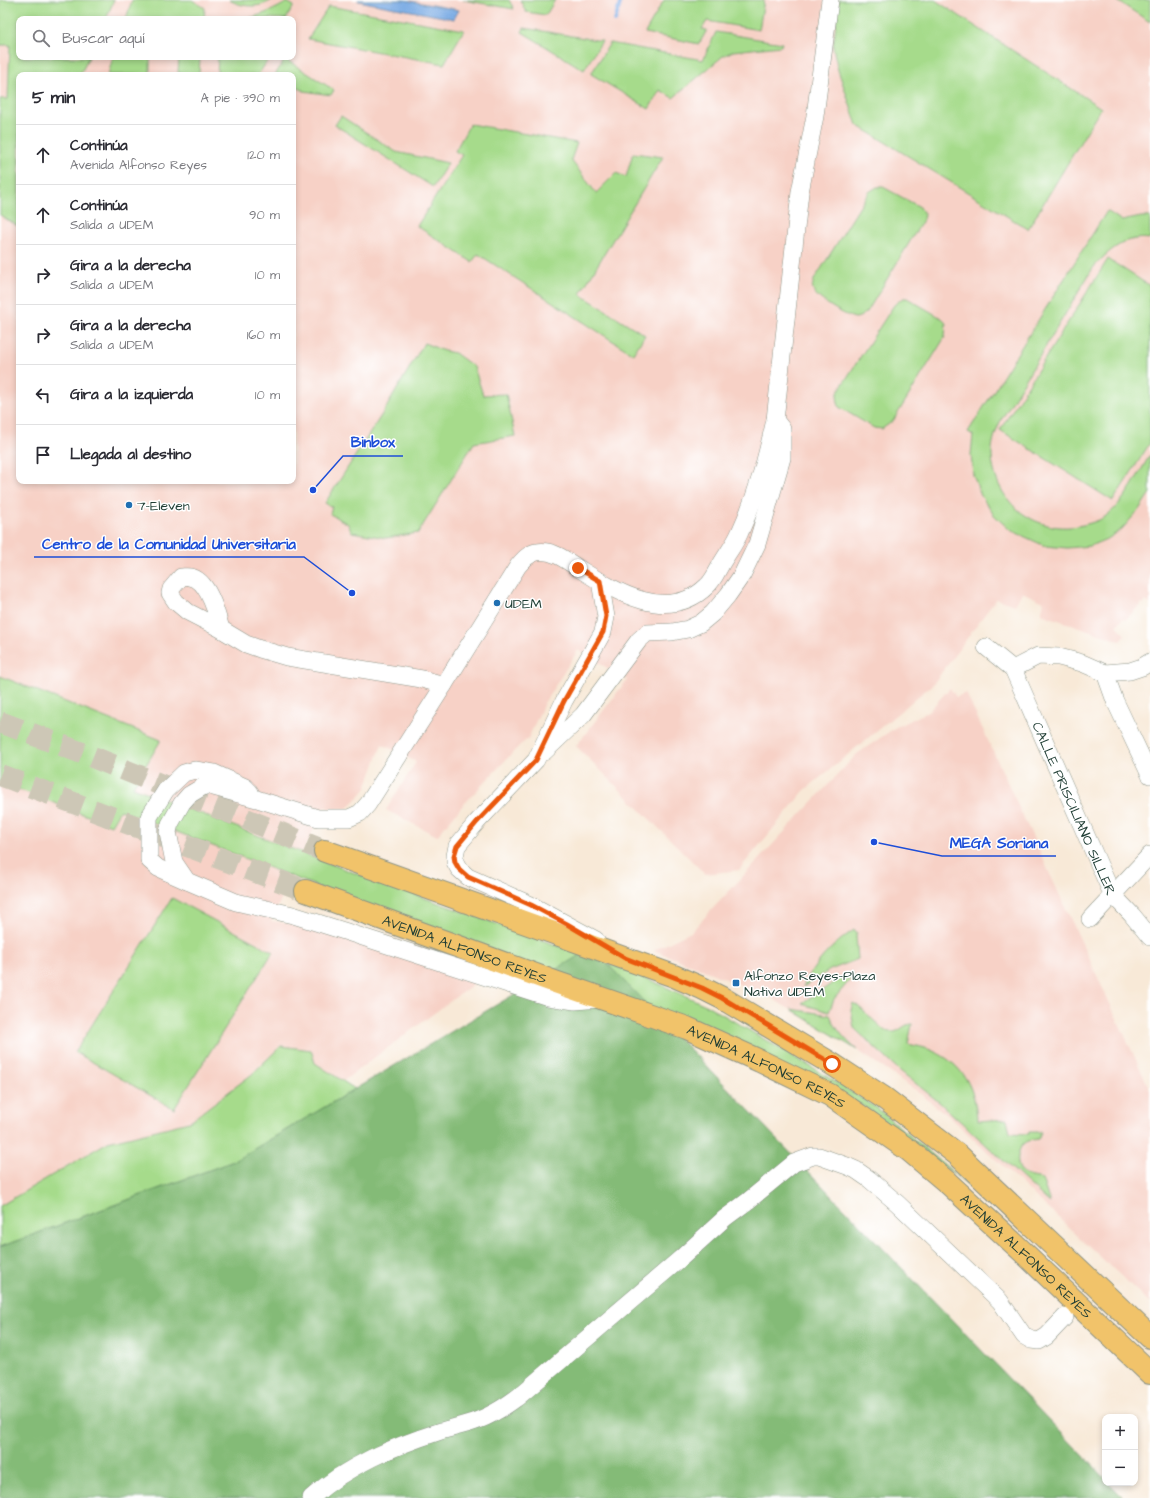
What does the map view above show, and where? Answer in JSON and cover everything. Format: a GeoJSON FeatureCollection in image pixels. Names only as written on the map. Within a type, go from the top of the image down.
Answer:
{"type":"FeatureCollection","features":[{"type":"Feature","properties":{"kind":"main road","name":"AVENIDA ALFONSO REYES"},"geometry":{"type":"LineString","coordinates":[[325,851],[625,958],[702,988],[722,998],[832,1064],[884,1098],[958,1155],[1150,1337]]}},
{"type":"Feature","properties":{"kind":"main road","name":"AVENIDA ALFONSO REYES"},"geometry":{"type":"LineString","coordinates":[[306,891],[686,1028],[760,1061],[830,1095],[910,1151],[948,1183],[1150,1373]]}},
{"type":"Feature","properties":{"kind":"street"},"geometry":{"type":"LineString","coordinates":[[187,881],[174,862],[168,832],[170,824],[182,803],[189,795],[204,786],[210,786],[257,799],[318,818],[349,818],[360,813],[368,804],[518,566],[526,557],[536,552],[546,552],[559,556],[600,581],[636,598],[660,604],[675,604],[695,596],[708,585],[740,533],[758,487],[770,444],[775,420],[800,192],[815,116],[830,0]]}},
{"type":"Feature","properties":{"kind":"street"},"geometry":{"type":"LineString","coordinates":[[625,958],[531,905],[468,877],[459,869],[455,862],[454,856],[457,846],[492,805],[583,715],[639,640],[647,633],[688,629],[701,623],[713,613],[728,595],[742,575],[757,544],[782,458],[782,429],[775,420]]}},
{"type":"Feature","properties":{"kind":"street"},"geometry":{"type":"LineString","coordinates":[[536,760],[564,701],[603,632],[606,616],[600,581]]}},
{"type":"Feature","properties":{"kind":"street"},"geometry":{"type":"LineString","coordinates":[[221,629],[246,644],[287,657],[422,679],[444,685]]}},
{"type":"Feature","properties":{"kind":"street"},"geometry":{"type":"LineString","coordinates":[[986,647],[1013,669],[1038,656],[1059,657],[1082,663],[1105,672],[1130,671],[1142,667],[1150,662]]}},
{"type":"Feature","properties":{"kind":"street","name":"CALLE PRISCILIANO SILLER"},"geometry":{"type":"LineString","coordinates":[[1013,669],[1112,894],[1150,937]]}},
{"type":"Feature","properties":{"kind":"street"},"geometry":{"type":"LineString","coordinates":[[1105,672],[1115,702],[1150,775]]}},
{"type":"Feature","properties":{"kind":"street"},"geometry":{"type":"LineString","coordinates":[[257,799],[245,787],[214,773],[195,770],[184,772],[166,790],[149,817],[149,860],[158,868],[236,902],[293,915],[548,997],[575,1001],[603,999]]}},
{"type":"Feature","properties":{"kind":"street"},"geometry":{"type":"LineString","coordinates":[[1090,919],[1150,855]]}},
{"type":"Feature","properties":{"kind":"street"},"geometry":{"type":"LineString","coordinates":[[311,1498],[322,1488],[348,1470],[406,1444],[494,1413],[518,1397],[680,1259],[725,1218],[748,1202],[794,1163],[808,1157],[819,1156],[836,1162],[856,1170],[869,1179],[897,1203],[996,1297],[1007,1310],[1024,1336],[1031,1340],[1039,1341],[1047,1336],[1065,1317]]}},
{"type":"Feature","properties":{"kind":"shaded area","name":"UDEM"},"geometry":{"type":"Polygon","coordinates":[[[0,0],[1150,0],[1150,604],[1146,601],[1144,604],[1142,603],[1125,620],[1123,618],[1117,625],[1125,635],[1120,641],[1041,614],[1044,602],[1022,592],[1015,605],[996,599],[933,684],[804,791],[739,870],[705,874],[576,746],[627,680],[578,650],[544,703],[528,739],[520,745],[462,806],[437,836],[386,810],[416,762],[382,744],[366,788],[355,801],[347,808],[335,809],[324,807],[271,921],[325,929],[476,982],[343,1081],[315,1063],[281,1046],[251,1075],[189,1122],[108,1142],[0,1206],[0,0]]]}},
{"type":"Feature","properties":{"kind":"shaded area"},"geometry":{"type":"Polygon","coordinates":[[[950,688],[956,697],[966,693],[1150,1090],[1150,1303],[951,1118],[917,1091],[857,1050],[768,996],[654,950],[691,932],[857,754],[896,727],[928,712],[950,688]]]}},
{"type":"Feature","properties":{"kind":"green space"},"geometry":{"type":"Polygon","coordinates":[[[0,0],[114,0],[107,16],[16,16],[16,60],[88,60],[82,72],[16,72],[16,225],[0,215],[0,99],[8,99],[10,45],[0,45],[0,0]]]}},
{"type":"Feature","properties":{"kind":"green space"},"geometry":{"type":"Polygon","coordinates":[[[132,0],[192,0],[205,8],[204,16],[127,16],[132,0]]]}},
{"type":"Feature","properties":{"kind":"green space"},"geometry":{"type":"Polygon","coordinates":[[[229,0],[272,0],[262,5],[250,6],[229,0]]]}},
{"type":"Feature","properties":{"kind":"green space"},"geometry":{"type":"Polygon","coordinates":[[[463,0],[509,0],[514,9],[463,0]]]}},
{"type":"Feature","properties":{"kind":"green space"},"geometry":{"type":"Polygon","coordinates":[[[520,0],[555,0],[546,15],[526,12],[520,0]]]}},
{"type":"Feature","properties":{"kind":"green space"},"geometry":{"type":"Polygon","coordinates":[[[664,0],[764,0],[759,30],[707,21],[702,29],[707,30],[699,44],[645,33],[664,0]]]}},
{"type":"Feature","properties":{"kind":"green space"},"geometry":{"type":"Polygon","coordinates":[[[839,0],[935,0],[1101,108],[1028,229],[857,125],[838,70],[833,47],[839,0]]]}},
{"type":"Feature","properties":{"kind":"green space"},"geometry":{"type":"Polygon","coordinates":[[[1116,0],[1150,0],[1150,22],[1116,0]]]}},
{"type":"Feature","properties":{"kind":"green space"},"geometry":{"type":"Polygon","coordinates":[[[287,2],[294,6],[288,16],[256,16],[273,10],[287,2]]]}},
{"type":"Feature","properties":{"kind":"green space"},"geometry":{"type":"Polygon","coordinates":[[[329,6],[464,30],[444,64],[308,39],[329,6]]]}},
{"type":"Feature","properties":{"kind":"green space"},"geometry":{"type":"Polygon","coordinates":[[[524,28],[602,41],[584,70],[522,32],[524,28]]]}},
{"type":"Feature","properties":{"kind":"green space"},"geometry":{"type":"Polygon","coordinates":[[[716,32],[782,43],[781,46],[733,51],[723,56],[673,98],[660,90],[649,109],[591,74],[610,43],[703,60],[716,32]]]}},
{"type":"Feature","properties":{"kind":"green space"},"geometry":{"type":"Polygon","coordinates":[[[112,60],[150,60],[150,72],[109,72],[112,60]]]}},
{"type":"Feature","properties":{"kind":"green space"},"geometry":{"type":"Polygon","coordinates":[[[179,60],[200,60],[199,72],[178,72],[179,60]]]}},
{"type":"Feature","properties":{"kind":"green space"},"geometry":{"type":"Polygon","coordinates":[[[218,60],[268,60],[260,72],[217,72],[218,60]]]}},
{"type":"Feature","properties":{"kind":"green space"},"geometry":{"type":"Polygon","coordinates":[[[284,60],[287,60],[334,90],[331,95],[304,91],[296,86],[296,72],[277,72],[284,60]]]}},
{"type":"Feature","properties":{"kind":"green space"},"geometry":{"type":"Polygon","coordinates":[[[341,116],[396,152],[448,163],[433,187],[335,125],[341,116]]]}},
{"type":"Feature","properties":{"kind":"green space"},"geometry":{"type":"Polygon","coordinates":[[[470,124],[577,143],[571,160],[596,193],[616,173],[626,177],[633,153],[663,157],[580,294],[645,335],[633,354],[478,254],[472,262],[417,226],[462,155],[455,151],[470,124]]]}},
{"type":"Feature","properties":{"kind":"green space"},"geometry":{"type":"Polygon","coordinates":[[[877,187],[883,187],[920,207],[924,214],[923,220],[867,312],[856,318],[840,312],[826,303],[816,295],[812,286],[814,280],[869,192],[877,187]]]}},
{"type":"Feature","properties":{"kind":"green space"},"geometry":{"type":"Polygon","coordinates":[[[1107,211],[1122,221],[1141,217],[1150,217],[1150,239],[1141,238],[1125,242],[1111,250],[1093,268],[1000,422],[996,430],[992,448],[992,457],[995,474],[1001,489],[1010,502],[1022,513],[1035,521],[1050,526],[1066,527],[1083,525],[1098,521],[1106,516],[1125,496],[1150,455],[1150,493],[1138,511],[1121,530],[1109,538],[1090,546],[1067,548],[1045,546],[1010,530],[994,515],[981,496],[973,475],[971,455],[973,435],[968,432],[1107,211]]]}},
{"type":"Feature","properties":{"kind":"green space"},"geometry":{"type":"Polygon","coordinates":[[[1108,259],[1150,286],[1150,443],[1113,501],[1000,430],[1108,259]]]}},
{"type":"Feature","properties":{"kind":"green space"},"geometry":{"type":"Polygon","coordinates":[[[903,298],[907,298],[943,319],[946,324],[945,337],[893,421],[882,429],[874,428],[839,407],[837,397],[839,390],[894,305],[903,298]]]}},
{"type":"Feature","properties":{"kind":"green space"},"geometry":{"type":"Polygon","coordinates":[[[424,343],[444,351],[455,353],[474,367],[483,395],[506,394],[515,436],[474,443],[418,533],[386,538],[352,532],[348,524],[330,514],[332,507],[325,503],[386,408],[424,343]]]}},
{"type":"Feature","properties":{"kind":"green space"},"geometry":{"type":"Polygon","coordinates":[[[0,676],[161,740],[133,787],[352,872],[637,974],[710,1007],[877,1108],[972,1188],[864,1106],[370,907],[120,810],[111,825],[0,782],[0,676]]]}},
{"type":"Feature","properties":{"kind":"green space"},"geometry":{"type":"Polygon","coordinates":[[[172,898],[273,952],[174,1109],[75,1052],[172,898]]]}},
{"type":"Feature","properties":{"kind":"green space"},"geometry":{"type":"Polygon","coordinates":[[[854,930],[857,932],[858,959],[830,970],[803,987],[812,970],[824,955],[854,930]]]}},
{"type":"Feature","properties":{"kind":"green space"},"geometry":{"type":"Polygon","coordinates":[[[592,948],[1102,1475],[1102,1486],[1112,1486],[1124,1498],[0,1498],[0,1247],[234,1161],[592,948]]]}},
{"type":"Feature","properties":{"kind":"green space"},"geometry":{"type":"Polygon","coordinates":[[[854,975],[834,999],[829,1012],[802,1004],[837,980],[854,975]]]}},
{"type":"Feature","properties":{"kind":"green space"},"geometry":{"type":"Polygon","coordinates":[[[853,1003],[884,1030],[889,1032],[897,1031],[912,1024],[908,1044],[933,1051],[943,1056],[960,1070],[971,1088],[977,1121],[1007,1119],[1010,1133],[1029,1134],[1029,1132],[1041,1132],[1038,1139],[1028,1141],[1023,1144],[1018,1156],[1018,1165],[1022,1173],[1042,1179],[1050,1203],[939,1102],[899,1070],[854,1028],[851,1010],[853,1003]]]}},
{"type":"Feature","properties":{"kind":"green space"},"geometry":{"type":"Polygon","coordinates":[[[791,1009],[830,1015],[841,1034],[857,1050],[791,1009]]]}},
{"type":"Feature","properties":{"kind":"green space"},"geometry":{"type":"Polygon","coordinates":[[[281,1046],[311,1050],[315,1063],[355,1089],[234,1161],[0,1247],[0,1206],[108,1142],[189,1122],[251,1075],[281,1046]]]}},
{"type":"Feature","properties":{"kind":"water"},"geometry":{"type":"Polygon","coordinates":[[[358,0],[405,0],[459,10],[454,19],[358,0]]]}},
{"type":"Feature","properties":{"kind":"waterway"},"geometry":{"type":"LineString","coordinates":[[615,21],[621,0]]}},
{"type":"Feature","properties":{"kind":"tunnel"},"geometry":{"type":"LineString","coordinates":[[0,722],[90,756],[325,851]]}},
{"type":"Feature","properties":{"kind":"tunnel"},"geometry":{"type":"LineString","coordinates":[[0,775],[306,891]]}},
{"type":"Feature","properties":{"kind":"place","name":"Binbox"},"geometry":{"type":"Point","coordinates":[313,490]}},
{"type":"Feature","properties":{"kind":"place","name":"7-Eleven"},"geometry":{"type":"Point","coordinates":[129,505]}},
{"type":"Feature","properties":{"kind":"place","name":"Centro de la Comunidad Universitaria"},"geometry":{"type":"Point","coordinates":[352,593]}},
{"type":"Feature","properties":{"kind":"place","name":"UDEM"},"geometry":{"type":"Point","coordinates":[497,603]}},
{"type":"Feature","properties":{"kind":"place","name":"MEGA Soriana"},"geometry":{"type":"Point","coordinates":[874,842]}},
{"type":"Feature","properties":{"kind":"place","name":"Alfonzo Reyes-Plaza Nativa UDEM"},"geometry":{"type":"Point","coordinates":[736,983]}},
{"type":"Feature","properties":{"kind":"route"},"geometry":{"type":"LineString","coordinates":[[578,568],[600,581],[606,616],[606,623],[603,632],[564,701],[536,760],[508,788],[457,846],[454,856],[455,862],[462,873],[468,877],[531,905],[625,958],[674,976],[722,998],[832,1064]]}}]}
